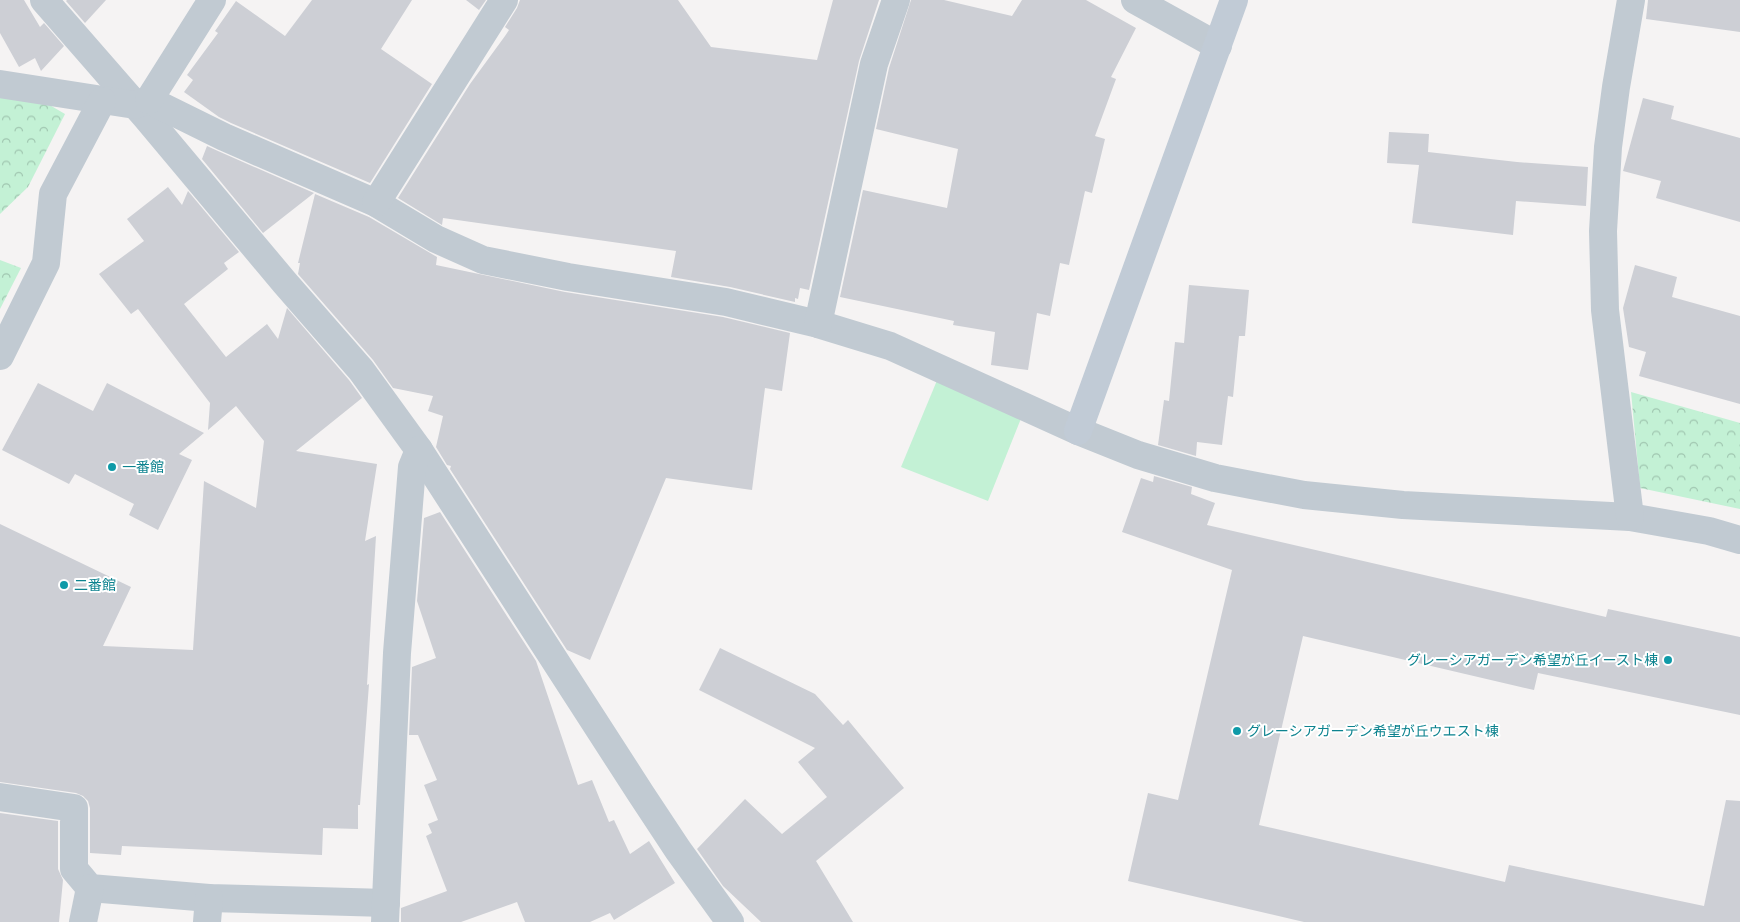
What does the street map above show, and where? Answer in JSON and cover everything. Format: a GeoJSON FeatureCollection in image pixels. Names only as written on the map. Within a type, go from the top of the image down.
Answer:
{"type":"FeatureCollection","features":[{"type":"Feature","properties":{"kind":"street"},"geometry":{"type":"LineString","coordinates":[[44,0],[142,103],[146,117],[361,370],[419,450],[640,794],[730,922]]}},
{"type":"Feature","properties":{"kind":"street"},"geometry":{"type":"LineString","coordinates":[[142,103],[212,0]]}},
{"type":"Feature","properties":{"kind":"street"},"geometry":{"type":"LineString","coordinates":[[376,203],[504,0]]}},
{"type":"Feature","properties":{"kind":"street"},"geometry":{"type":"LineString","coordinates":[[818,324],[874,64],[896,0]]}},
{"type":"Feature","properties":{"kind":"street"},"geometry":{"type":"LineString","coordinates":[[1135,0],[1218,46]]}},
{"type":"Feature","properties":{"kind":"street"},"geometry":{"type":"LineString","coordinates":[[1078,431],[1234,0]]}},
{"type":"Feature","properties":{"kind":"street"},"geometry":{"type":"LineString","coordinates":[[1630,516],[1605,310],[1603,231],[1608,148],[1631,0]]}},
{"type":"Feature","properties":{"kind":"street"},"geometry":{"type":"LineString","coordinates":[[0,84],[102,101],[142,103],[376,203],[436,239],[483,260],[568,277],[726,302],[818,324],[890,346],[1078,431],[1138,455],[1215,478],[1304,495],[1403,505],[1630,516],[1709,531],[1740,540]]}},
{"type":"Feature","properties":{"kind":"street"},"geometry":{"type":"LineString","coordinates":[[0,356],[46,263],[53,194],[102,101]]}},
{"type":"Feature","properties":{"kind":"street"},"geometry":{"type":"LineString","coordinates":[[0,797],[74,808],[74,869],[90,888],[208,910],[386,912],[397,653],[412,467],[419,450]]}},
{"type":"Feature","properties":{"kind":"street"},"geometry":{"type":"LineString","coordinates":[[83,922],[90,888]]}},
{"type":"Feature","properties":{"kind":"green space"},"geometry":{"type":"Polygon","coordinates":[[[0,96],[41,100],[65,114],[28,187],[0,214],[0,96]]]}},
{"type":"Feature","properties":{"kind":"green space"},"geometry":{"type":"Polygon","coordinates":[[[0,260],[21,268],[0,309],[0,260]]]}},
{"type":"Feature","properties":{"kind":"green space"},"geometry":{"type":"Polygon","coordinates":[[[938,378],[1022,416],[988,501],[901,467],[938,378]]]}},
{"type":"Feature","properties":{"kind":"green space"},"geometry":{"type":"Polygon","coordinates":[[[1631,392],[1740,423],[1740,509],[1640,488],[1631,392]]]}},
{"type":"Feature","properties":{"kind":"building"},"geometry":{"type":"Polygon","coordinates":[[[0,0],[24,0],[40,27],[44,23],[64,46],[41,71],[35,58],[19,67],[0,33],[0,0]]]}},
{"type":"Feature","properties":{"kind":"building"},"geometry":{"type":"Polygon","coordinates":[[[67,0],[106,0],[85,23],[67,0]]]}},
{"type":"Feature","properties":{"kind":"building"},"geometry":{"type":"Polygon","coordinates":[[[312,0],[412,0],[381,49],[432,84],[370,183],[231,123],[219,117],[184,92],[193,80],[187,75],[218,33],[215,31],[236,1],[285,36],[312,0]]]}},
{"type":"Feature","properties":{"kind":"building"},"geometry":{"type":"Polygon","coordinates":[[[466,0],[486,0],[479,10],[466,0]]]}},
{"type":"Feature","properties":{"kind":"building"},"geometry":{"type":"Polygon","coordinates":[[[520,0],[678,0],[711,47],[817,60],[833,0],[879,0],[859,61],[809,290],[800,288],[798,299],[795,298],[795,302],[730,287],[671,277],[676,251],[443,218],[442,225],[398,198],[470,84],[509,30],[505,27],[520,0]]]}},
{"type":"Feature","properties":{"kind":"building"},"geometry":{"type":"Polygon","coordinates":[[[911,0],[944,0],[1012,16],[1022,0],[1086,0],[1136,28],[1111,77],[1116,79],[1095,136],[1105,139],[1092,193],[1085,191],[1069,265],[1060,263],[1050,316],[1037,313],[1028,370],[991,365],[995,332],[953,325],[954,321],[840,297],[863,190],[947,208],[958,149],[876,129],[889,68],[911,0]]]}},
{"type":"Feature","properties":{"kind":"building"},"geometry":{"type":"Polygon","coordinates":[[[1648,0],[1740,0],[1740,32],[1646,19],[1648,0]]]}},
{"type":"Feature","properties":{"kind":"building"},"geometry":{"type":"Polygon","coordinates":[[[1643,98],[1674,106],[1671,119],[1740,138],[1740,222],[1656,198],[1661,181],[1623,171],[1643,98]]]}},
{"type":"Feature","properties":{"kind":"building"},"geometry":{"type":"Polygon","coordinates":[[[1389,132],[1429,134],[1428,152],[1517,162],[1588,167],[1586,206],[1516,201],[1513,235],[1412,223],[1419,165],[1387,163],[1389,132]]]}},
{"type":"Feature","properties":{"kind":"building"},"geometry":{"type":"Polygon","coordinates":[[[207,146],[314,193],[263,233],[202,159],[207,146]]]}},
{"type":"Feature","properties":{"kind":"building"},"geometry":{"type":"Polygon","coordinates":[[[168,187],[182,205],[188,191],[239,252],[224,263],[228,269],[184,304],[226,357],[267,324],[278,339],[287,308],[349,380],[362,398],[296,451],[377,464],[365,541],[376,536],[367,685],[369,684],[360,805],[358,805],[358,829],[323,828],[322,855],[122,846],[121,855],[90,853],[90,808],[88,801],[83,796],[76,793],[0,782],[0,524],[131,587],[103,646],[193,650],[204,481],[256,508],[264,441],[236,406],[208,430],[210,403],[138,309],[131,314],[99,274],[144,241],[127,219],[168,187]]]}},
{"type":"Feature","properties":{"kind":"building"},"geometry":{"type":"Polygon","coordinates":[[[315,194],[369,217],[437,257],[436,265],[565,292],[723,317],[790,333],[782,391],[765,388],[752,490],[666,478],[590,660],[567,650],[450,469],[451,466],[447,465],[436,447],[443,416],[428,411],[433,396],[393,388],[373,360],[298,274],[300,263],[298,263],[315,194]]]}},
{"type":"Feature","properties":{"kind":"building"},"geometry":{"type":"Polygon","coordinates":[[[1635,265],[1677,277],[1672,297],[1740,316],[1740,404],[1639,376],[1646,352],[1629,347],[1623,308],[1635,265]]]}},
{"type":"Feature","properties":{"kind":"building"},"geometry":{"type":"Polygon","coordinates":[[[1189,285],[1249,290],[1245,336],[1239,336],[1233,397],[1228,396],[1222,445],[1197,442],[1196,456],[1158,445],[1164,400],[1169,401],[1175,342],[1184,343],[1189,285]]]}},
{"type":"Feature","properties":{"kind":"building","name":"一番館"},"geometry":{"type":"Polygon","coordinates":[[[38,383],[93,411],[107,383],[204,433],[179,454],[192,460],[158,530],[129,515],[134,504],[75,474],[69,484],[2,450],[38,383]]]}},
{"type":"Feature","properties":{"kind":"building","name":"グレーシアガーデン希望が丘ウエスト棟"},"geometry":{"type":"Polygon","coordinates":[[[1154,476],[1192,487],[1191,494],[1215,503],[1207,525],[1606,617],[1608,609],[1740,637],[1740,715],[1538,673],[1534,690],[1303,636],[1259,825],[1505,882],[1509,865],[1704,906],[1726,800],[1740,801],[1740,922],[1304,922],[1128,881],[1148,793],[1178,800],[1232,570],[1122,532],[1141,478],[1153,482],[1154,476]]]}},
{"type":"Feature","properties":{"kind":"building"},"geometry":{"type":"Polygon","coordinates":[[[440,512],[536,661],[578,785],[592,780],[609,822],[614,820],[630,854],[649,841],[675,883],[614,920],[610,913],[590,922],[525,922],[517,902],[461,922],[401,922],[401,908],[447,891],[426,836],[432,833],[428,824],[438,820],[424,785],[437,780],[418,735],[409,735],[412,667],[436,658],[417,601],[424,518],[440,512]]]}},
{"type":"Feature","properties":{"kind":"building"},"geometry":{"type":"Polygon","coordinates":[[[720,648],[815,694],[843,725],[848,720],[904,788],[816,861],[853,922],[761,922],[723,886],[697,849],[745,799],[782,834],[827,797],[798,762],[815,748],[699,690],[720,648]]]}},
{"type":"Feature","properties":{"kind":"building"},"geometry":{"type":"Polygon","coordinates":[[[0,813],[58,821],[58,869],[63,880],[59,922],[0,922],[0,813]]]}},
{"type":"Feature","properties":{"kind":"place","name":"一番館"},"geometry":{"type":"Point","coordinates":[112,467]}},
{"type":"Feature","properties":{"kind":"place","name":"二番館"},"geometry":{"type":"Point","coordinates":[64,585]}},
{"type":"Feature","properties":{"kind":"place","name":"グレーシアガーデン希望が丘イースト棟"},"geometry":{"type":"Point","coordinates":[1668,660]}},
{"type":"Feature","properties":{"kind":"place","name":"グレーシアガーデン希望が丘ウエスト棟"},"geometry":{"type":"Point","coordinates":[1237,731]}}]}
